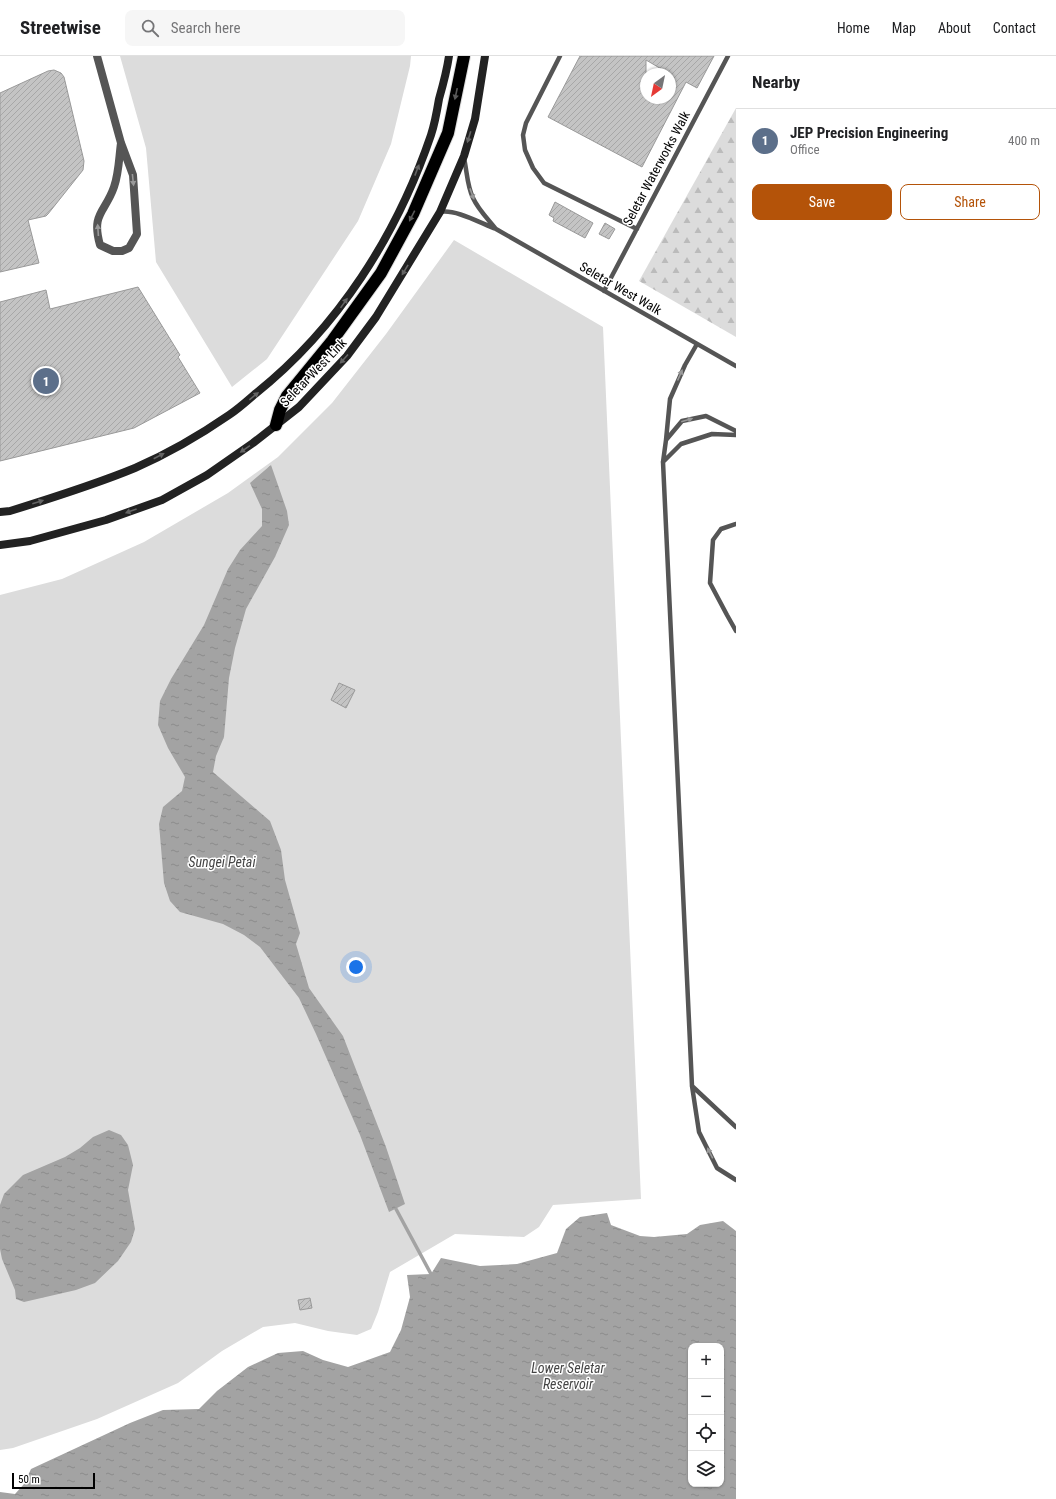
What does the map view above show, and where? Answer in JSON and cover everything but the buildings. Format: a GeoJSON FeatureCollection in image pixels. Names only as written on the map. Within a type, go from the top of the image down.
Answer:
{"type":"FeatureCollection","features":[{"type":"Feature","properties":{"kind":"highway"},"geometry":{"type":"LineString","coordinates":[[276,425],[280,410],[287,396],[332,341],[382,273],[413,214],[448,133],[464,56]]}},
{"type":"Feature","properties":{"kind":"main road","name":"Seletar West Link"},"geometry":{"type":"LineString","coordinates":[[0,512],[10,511],[80,489],[136,468],[182,444],[230,415],[270,383],[300,354],[333,318],[360,279],[383,243],[409,193],[431,134],[449,56]]}},
{"type":"Feature","properties":{"kind":"main road","name":"Seletar West Link"},"geometry":{"type":"LineString","coordinates":[[0,545],[30,540],[98,522],[162,500],[207,475],[253,443],[299,407],[347,356],[376,317],[440,212],[464,156],[475,119],[485,56]]}},
{"type":"Feature","properties":{"kind":"street"},"geometry":{"type":"LineString","coordinates":[[97,56],[121,143],[133,175],[137,234],[129,248],[122,251],[113,251],[100,246],[96,229],[98,218],[114,187],[121,143]]}},
{"type":"Feature","properties":{"kind":"lane"},"geometry":{"type":"LineString","coordinates":[[560,56],[526,123],[523,135],[525,150],[533,168],[544,183],[636,229]]}},
{"type":"Feature","properties":{"kind":"lane","name":"Seletar Waterworks Walk"},"geometry":{"type":"LineString","coordinates":[[604,291],[728,56]]}},
{"type":"Feature","properties":{"kind":"lane","name":"Seletar West Walk"},"geometry":{"type":"LineString","coordinates":[[464,156],[470,190],[473,198],[480,210],[496,229]]}},
{"type":"Feature","properties":{"kind":"lane","name":"Seletar West Walk"},"geometry":{"type":"LineString","coordinates":[[440,212],[445,211],[454,213],[496,229],[736,366]]}},
{"type":"Feature","properties":{"kind":"lane"},"geometry":{"type":"LineString","coordinates":[[697,344],[670,398],[663,462],[692,1086],[699,1132],[718,1168],[736,1180]]}},
{"type":"Feature","properties":{"kind":"lane"},"geometry":{"type":"LineString","coordinates":[[666,440],[682,420],[706,416],[736,431]]}},
{"type":"Feature","properties":{"kind":"lane"},"geometry":{"type":"LineString","coordinates":[[663,462],[681,444],[712,434],[736,435]]}},
{"type":"Feature","properties":{"kind":"lane"},"geometry":{"type":"LineString","coordinates":[[736,524],[721,529],[713,540],[710,583],[726,616],[736,631]]}},
{"type":"Feature","properties":{"kind":"lane"},"geometry":{"type":"LineString","coordinates":[[692,1086],[736,1127]]}},
{"type":"Feature","properties":{"kind":"green space"},"geometry":{"type":"Polygon","coordinates":[[[120,56],[411,56],[410,66],[391,144],[358,221],[267,359],[232,387],[156,262],[146,148],[120,56]]]}},
{"type":"Feature","properties":{"kind":"green space"},"geometry":{"type":"Polygon","coordinates":[[[736,108],[736,337],[639,281],[736,108]]]}},
{"type":"Feature","properties":{"kind":"green space"},"geometry":{"type":"Polygon","coordinates":[[[454,240],[603,327],[641,1199],[553,1205],[539,1227],[524,1237],[455,1234],[390,1272],[378,1312],[371,1329],[357,1335],[328,1331],[295,1323],[263,1327],[222,1351],[178,1383],[97,1419],[13,1448],[0,1450],[0,595],[62,579],[144,542],[228,493],[278,457],[332,403],[386,334],[454,240]]]}},
{"type":"Feature","properties":{"kind":"water","name":"Sungei Petai"},"geometry":{"type":"Polygon","coordinates":[[[271,465],[287,511],[289,525],[275,557],[246,609],[235,648],[229,678],[224,737],[216,756],[213,772],[270,821],[281,850],[285,880],[300,933],[296,944],[309,988],[343,1036],[386,1147],[405,1204],[389,1212],[360,1135],[299,998],[260,947],[244,935],[223,924],[180,912],[170,901],[164,883],[159,824],[163,807],[182,791],[185,777],[168,748],[158,725],[160,701],[171,679],[204,625],[228,569],[240,550],[262,526],[262,509],[250,483],[271,465]]]}},
{"type":"Feature","properties":{"kind":"water"},"geometry":{"type":"Polygon","coordinates":[[[109,1130],[121,1135],[128,1145],[133,1165],[128,1190],[135,1229],[131,1242],[118,1261],[95,1283],[76,1290],[24,1302],[16,1299],[15,1290],[2,1259],[0,1249],[0,1205],[4,1194],[23,1175],[65,1157],[80,1148],[93,1137],[109,1130]]]}},
{"type":"Feature","properties":{"kind":"water","name":"Lower Seletar Reservoir"},"geometry":{"type":"Polygon","coordinates":[[[607,1213],[611,1225],[640,1236],[654,1237],[687,1234],[700,1225],[723,1221],[736,1231],[736,1499],[0,1499],[0,1492],[15,1494],[24,1484],[31,1469],[130,1423],[163,1410],[199,1409],[217,1391],[248,1367],[278,1353],[303,1351],[323,1360],[348,1367],[390,1352],[401,1330],[410,1297],[407,1275],[431,1274],[441,1258],[480,1266],[517,1264],[557,1253],[566,1229],[580,1217],[607,1213]]]}},
{"type":"Feature","properties":{"kind":"waterway","name":"Sungei Petai"},"geometry":{"type":"LineString","coordinates":[[396,1209],[431,1274]]}},
{"type":"Feature","properties":{"kind":"place","name":"JEP Precision Engineering"},"geometry":{"type":"Point","coordinates":[46,381]}}]}
